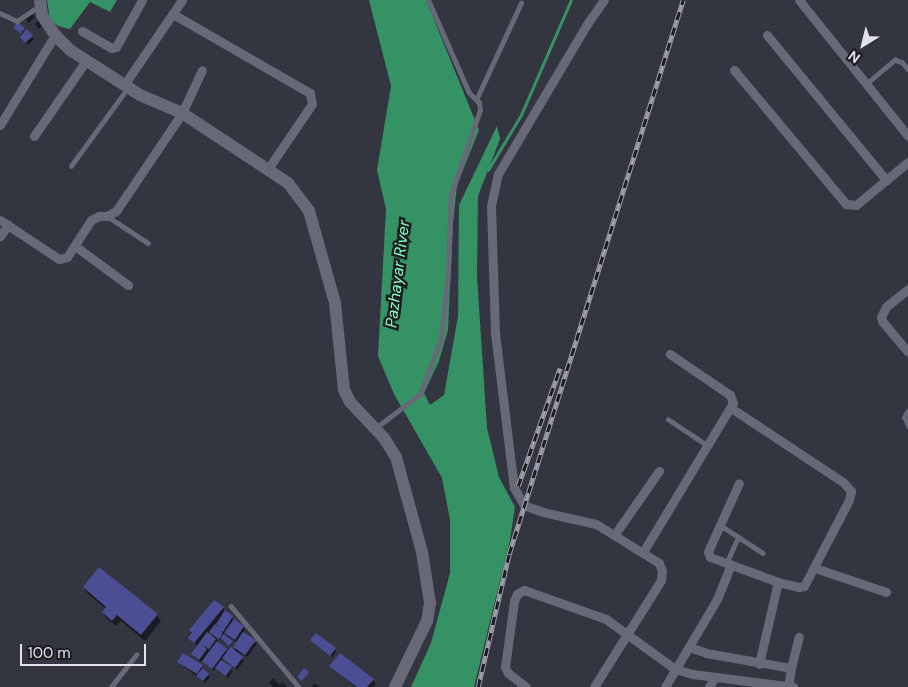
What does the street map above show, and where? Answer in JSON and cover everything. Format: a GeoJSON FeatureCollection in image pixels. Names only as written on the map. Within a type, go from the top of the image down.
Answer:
{"type":"FeatureCollection","features":[{"type":"Feature","properties":{"kind":"street"},"geometry":{"type":"LineString","coordinates":[[82,30],[111,48],[116,47],[142,0]]}},
{"type":"Feature","properties":{"kind":"street"},"geometry":{"type":"LineString","coordinates":[[126,86],[182,0]]}},
{"type":"Feature","properties":{"kind":"street"},"geometry":{"type":"LineString","coordinates":[[594,687],[628,635],[662,574],[659,563],[614,534],[596,524],[543,512],[524,504],[514,488],[495,333],[491,206],[498,174],[587,24],[604,0]]}},
{"type":"Feature","properties":{"kind":"street"},"geometry":{"type":"LineString","coordinates":[[799,0],[908,136]]}},
{"type":"Feature","properties":{"kind":"street"},"geometry":{"type":"LineString","coordinates":[[40,3],[42,15],[55,35],[70,50],[140,95],[182,113],[288,182],[308,211],[335,302],[344,390],[350,402],[375,428],[396,458],[422,552],[430,603],[427,621],[394,687]]}},
{"type":"Feature","properties":{"kind":"street"},"geometry":{"type":"LineString","coordinates":[[173,14],[310,94],[312,104],[268,170]]}},
{"type":"Feature","properties":{"kind":"street"},"geometry":{"type":"LineString","coordinates":[[767,34],[886,180]]}},
{"type":"Feature","properties":{"kind":"street"},"geometry":{"type":"LineString","coordinates":[[0,126],[55,35]]}},
{"type":"Feature","properties":{"kind":"street"},"geometry":{"type":"LineString","coordinates":[[34,136],[86,61]]}},
{"type":"Feature","properties":{"kind":"street"},"geometry":{"type":"LineString","coordinates":[[0,236],[4,222],[59,258],[67,257],[91,220],[98,216],[108,216],[116,210],[182,113],[202,70]]}},
{"type":"Feature","properties":{"kind":"street"},"geometry":{"type":"LineString","coordinates":[[734,70],[842,201],[852,207],[908,162]]}},
{"type":"Feature","properties":{"kind":"street"},"geometry":{"type":"LineString","coordinates":[[75,246],[128,285]]}},
{"type":"Feature","properties":{"kind":"street"},"geometry":{"type":"LineString","coordinates":[[908,289],[886,307],[881,316],[882,321],[908,352]]}},
{"type":"Feature","properties":{"kind":"street"},"geometry":{"type":"LineString","coordinates":[[643,552],[731,408],[733,399],[730,395],[670,354]]}},
{"type":"Feature","properties":{"kind":"street"},"geometry":{"type":"LineString","coordinates":[[731,408],[848,485],[851,491],[849,500],[804,586],[799,587],[778,582],[729,565],[713,559],[708,552],[739,483]]}},
{"type":"Feature","properties":{"kind":"street"},"geometry":{"type":"LineString","coordinates":[[614,534],[659,471]]}},
{"type":"Feature","properties":{"kind":"street"},"geometry":{"type":"LineString","coordinates":[[665,687],[717,599],[729,565]]}},
{"type":"Feature","properties":{"kind":"street"},"geometry":{"type":"LineString","coordinates":[[815,568],[886,592]]}},
{"type":"Feature","properties":{"kind":"street"},"geometry":{"type":"LineString","coordinates":[[759,664],[778,582]]}},
{"type":"Feature","properties":{"kind":"street"},"geometry":{"type":"LineString","coordinates":[[526,687],[508,673],[505,667],[510,614],[514,601],[520,591],[524,590],[606,619],[675,669],[715,677],[791,687],[791,668],[799,637]]}},
{"type":"Feature","properties":{"kind":"street"},"geometry":{"type":"LineString","coordinates":[[689,647],[706,653],[759,664],[791,668]]}},
{"type":"Feature","properties":{"kind":"street"},"geometry":{"type":"LineString","coordinates":[[710,687],[715,677]]}},
{"type":"Feature","properties":{"kind":"lane"},"geometry":{"type":"LineString","coordinates":[[375,428],[420,394],[441,339],[448,272],[451,195],[479,117],[480,107],[469,93],[428,0]]}},
{"type":"Feature","properties":{"kind":"lane"},"geometry":{"type":"LineString","coordinates":[[0,13],[17,21],[40,3]]}},
{"type":"Feature","properties":{"kind":"lane"},"geometry":{"type":"LineString","coordinates":[[476,100],[522,3]]}},
{"type":"Feature","properties":{"kind":"lane"},"geometry":{"type":"LineString","coordinates":[[866,84],[895,60],[902,62],[908,69]]}},
{"type":"Feature","properties":{"kind":"lane"},"geometry":{"type":"LineString","coordinates":[[71,166],[126,86]]}},
{"type":"Feature","properties":{"kind":"lane"},"geometry":{"type":"LineString","coordinates":[[108,216],[148,243]]}},
{"type":"Feature","properties":{"kind":"lane"},"geometry":{"type":"LineString","coordinates":[[908,411],[905,417],[908,425]]}},
{"type":"Feature","properties":{"kind":"lane"},"geometry":{"type":"LineString","coordinates":[[668,419],[708,445]]}},
{"type":"Feature","properties":{"kind":"lane"},"geometry":{"type":"LineString","coordinates":[[720,525],[763,553]]}},
{"type":"Feature","properties":{"kind":"lane"},"geometry":{"type":"LineString","coordinates":[[729,565],[738,537]]}},
{"type":"Feature","properties":{"kind":"lane"},"geometry":{"type":"LineString","coordinates":[[231,606],[299,687]]}},
{"type":"Feature","properties":{"kind":"lane"},"geometry":{"type":"LineString","coordinates":[[111,687],[136,655]]}},
{"type":"Feature","properties":{"kind":"water"},"geometry":{"type":"Polygon","coordinates":[[[47,0],[117,0],[110,12],[90,2],[70,29],[58,26],[50,19],[47,0]]]}},
{"type":"Feature","properties":{"kind":"water","name":"Pazhayar River"},"geometry":{"type":"Polygon","coordinates":[[[369,0],[426,0],[479,130],[457,185],[453,223],[448,330],[439,361],[424,393],[430,405],[444,395],[458,316],[459,205],[497,126],[500,139],[478,196],[477,276],[487,428],[499,477],[515,507],[510,540],[474,687],[411,687],[431,643],[450,573],[450,520],[442,478],[394,394],[378,356],[386,209],[377,170],[391,86],[369,0]]]}},
{"type":"Feature","properties":{"kind":"building"},"geometry":{"type":"Polygon","coordinates":[[[18,22],[25,28],[20,33],[13,28],[18,22]]]}},
{"type":"Feature","properties":{"kind":"building"},"geometry":{"type":"Polygon","coordinates":[[[27,29],[33,36],[25,43],[20,37],[27,29]]]}},
{"type":"Feature","properties":{"kind":"building"},"geometry":{"type":"Polygon","coordinates":[[[99,567],[158,614],[141,635],[117,615],[112,621],[102,612],[106,607],[83,587],[99,567]]]}},
{"type":"Feature","properties":{"kind":"building"},"geometry":{"type":"Polygon","coordinates":[[[214,600],[224,607],[194,643],[188,638],[192,633],[189,630],[214,600]]]}},
{"type":"Feature","properties":{"kind":"building"},"geometry":{"type":"Polygon","coordinates":[[[225,610],[233,616],[223,632],[220,631],[223,633],[219,639],[209,632],[215,624],[221,628],[216,624],[225,610]]]}},
{"type":"Feature","properties":{"kind":"building"},"geometry":{"type":"Polygon","coordinates":[[[234,619],[244,626],[235,640],[224,633],[234,619]]]}},
{"type":"Feature","properties":{"kind":"building"},"geometry":{"type":"Polygon","coordinates":[[[207,632],[216,639],[209,649],[201,644],[207,649],[199,660],[191,654],[207,632]]]}},
{"type":"Feature","properties":{"kind":"building"},"geometry":{"type":"Polygon","coordinates":[[[243,632],[256,640],[245,655],[233,647],[243,632]]]}},
{"type":"Feature","properties":{"kind":"building"},"geometry":{"type":"Polygon","coordinates":[[[316,633],[336,648],[330,656],[310,640],[316,633]]]}},
{"type":"Feature","properties":{"kind":"building"},"geometry":{"type":"Polygon","coordinates":[[[224,634],[233,641],[229,646],[220,638],[224,634]]]}},
{"type":"Feature","properties":{"kind":"building"},"geometry":{"type":"Polygon","coordinates":[[[217,641],[227,649],[212,669],[202,661],[217,641]]]}},
{"type":"Feature","properties":{"kind":"building"},"geometry":{"type":"Polygon","coordinates":[[[231,647],[243,657],[235,668],[222,658],[231,647]]]}},
{"type":"Feature","properties":{"kind":"building"},"geometry":{"type":"Polygon","coordinates":[[[183,653],[203,665],[197,674],[177,662],[183,653]]]}},
{"type":"Feature","properties":{"kind":"building"},"geometry":{"type":"Polygon","coordinates":[[[340,653],[374,679],[367,687],[357,687],[329,666],[340,653]]]}},
{"type":"Feature","properties":{"kind":"building"},"geometry":{"type":"Polygon","coordinates":[[[221,660],[232,667],[226,676],[215,668],[221,660]]]}},
{"type":"Feature","properties":{"kind":"building"},"geometry":{"type":"Polygon","coordinates":[[[203,668],[209,674],[203,681],[196,676],[203,668]]]}},
{"type":"Feature","properties":{"kind":"building"},"geometry":{"type":"Polygon","coordinates":[[[304,668],[309,672],[302,681],[297,677],[304,668]]]}},
{"type":"Feature","properties":{"kind":"waterway"},"geometry":{"type":"LineString","coordinates":[[488,170],[521,115],[571,0]]}},
{"type":"Feature","properties":{"kind":"railway"},"geometry":{"type":"LineString","coordinates":[[478,687],[509,554],[683,0]]}},
{"type":"Feature","properties":{"kind":"railway"},"geometry":{"type":"LineString","coordinates":[[518,486],[560,368]]}}]}
